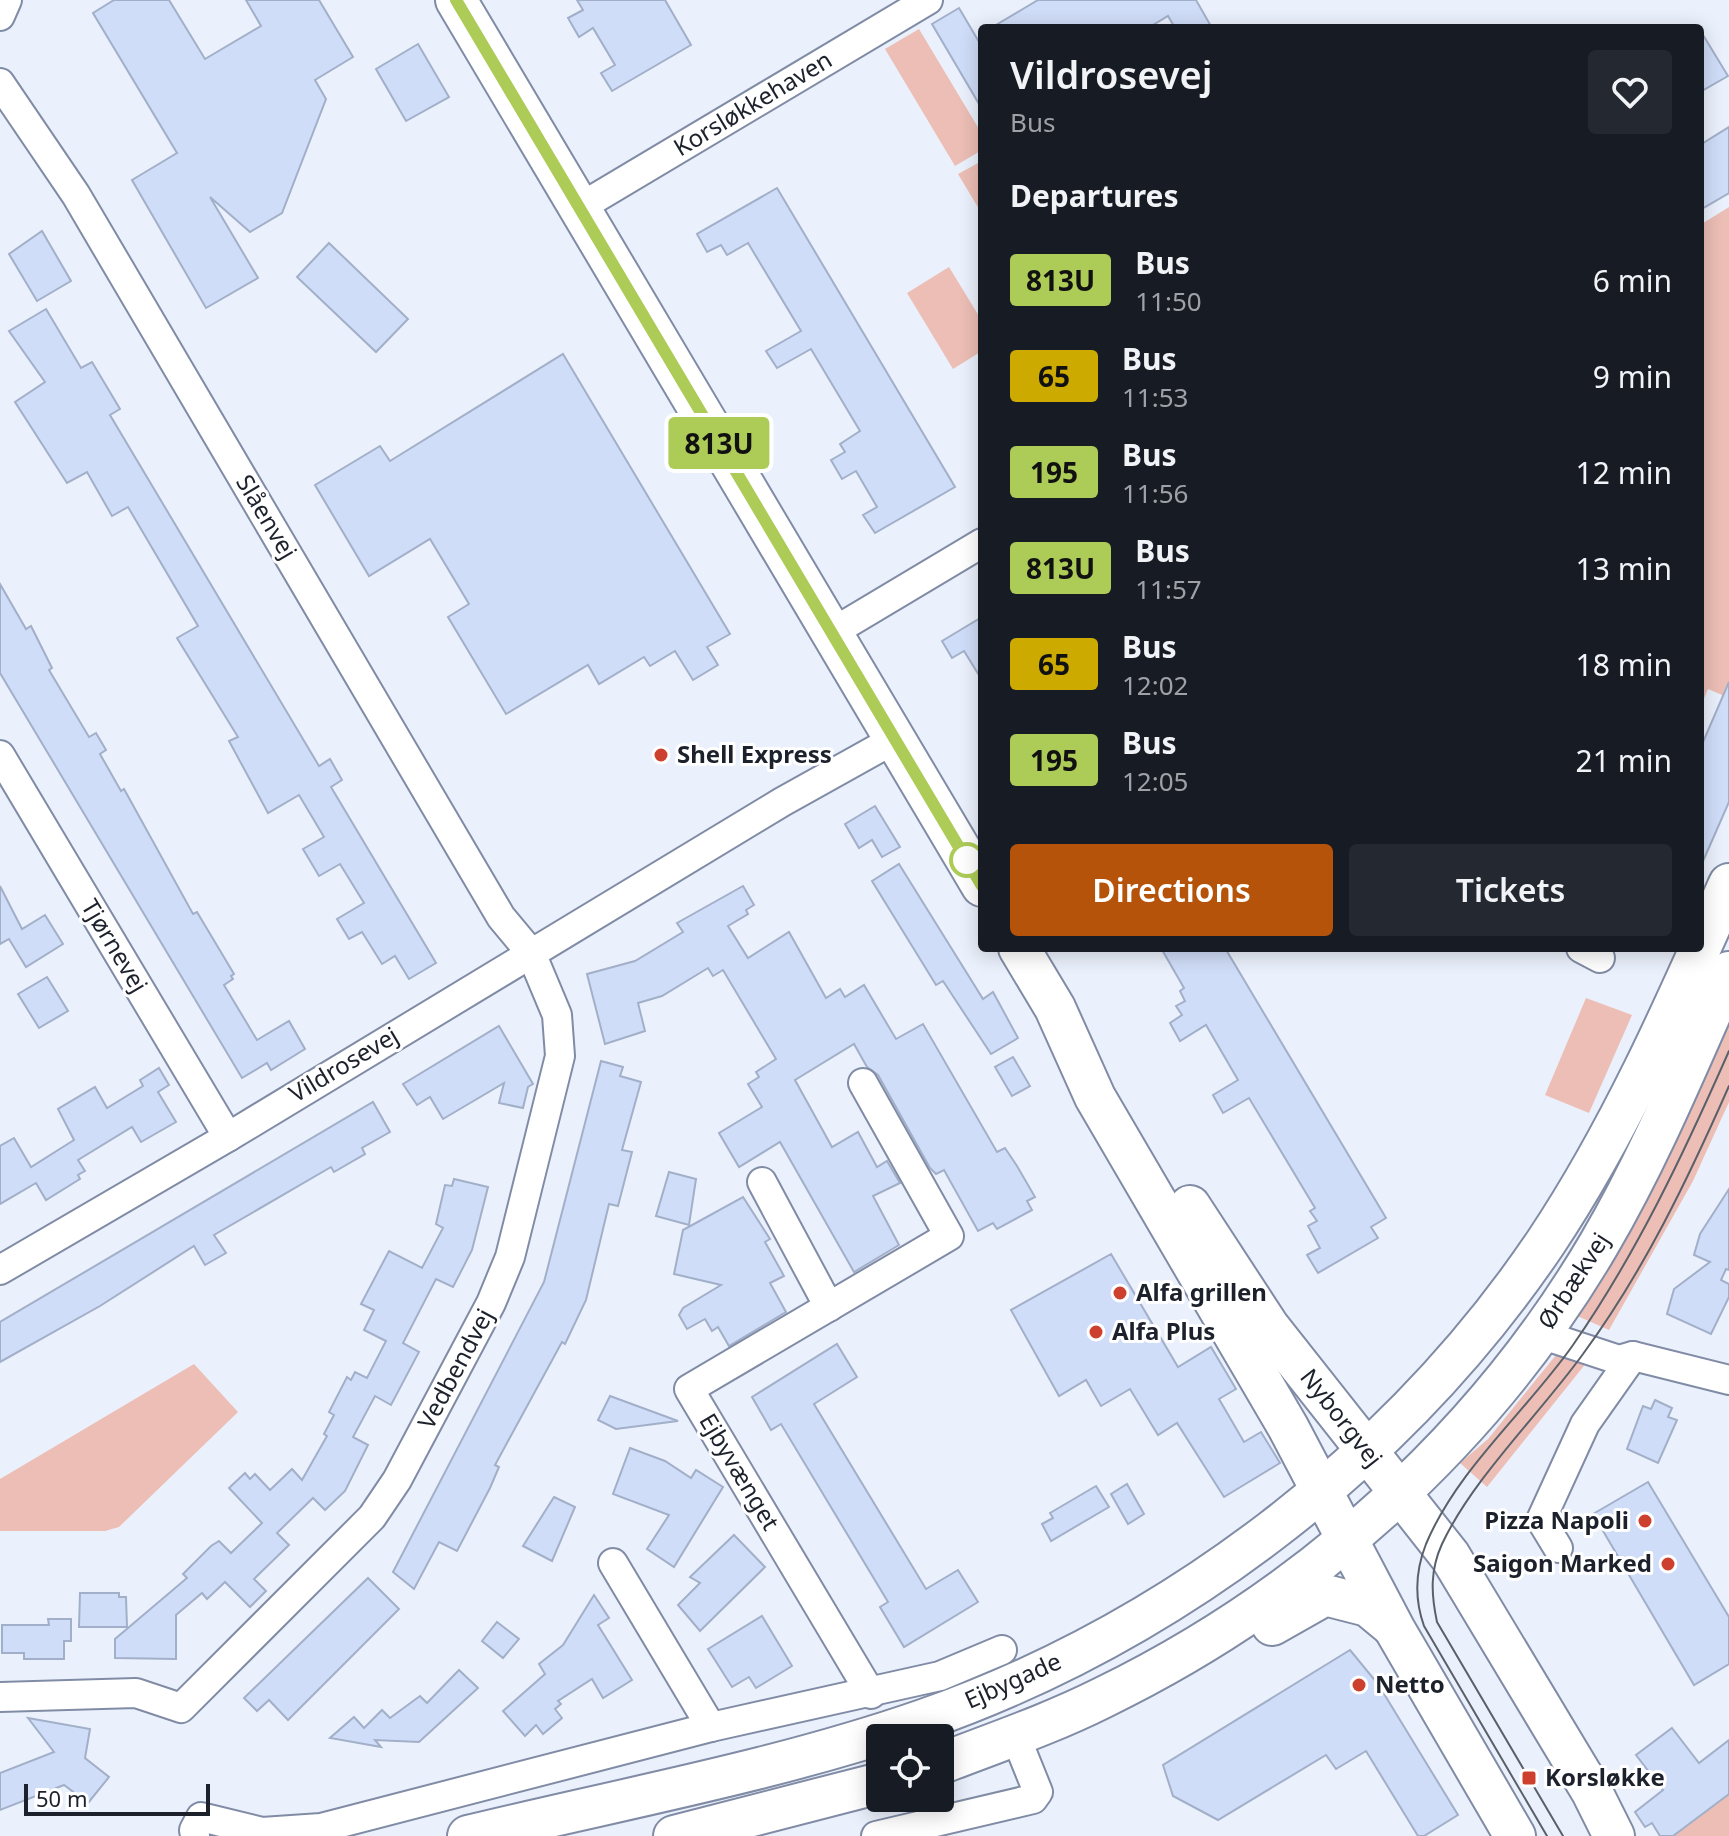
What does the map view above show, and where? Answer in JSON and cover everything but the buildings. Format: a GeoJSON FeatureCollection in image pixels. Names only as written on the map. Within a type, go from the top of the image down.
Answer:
{"type":"FeatureCollection","features":[{"type":"Feature","properties":{"kind":"main road"},"geometry":{"type":"LineString","coordinates":[[456,0],[978,879]]}},
{"type":"Feature","properties":{"kind":"main road","name":"Ørbækvej"},"geometry":{"type":"LineString","coordinates":[[1704,941],[1729,884]]}},
{"type":"Feature","properties":{"kind":"main road","name":"Nyborgvej"},"geometry":{"type":"LineString","coordinates":[[1021,952],[1055,1008],[1139,1122],[1225,1264],[1260,1314],[1361,1490],[1395,1630],[1515,1836]]}},
{"type":"Feature","properties":{"kind":"main road","name":"Ørbækvej"},"geometry":{"type":"LineString","coordinates":[[1361,1490],[1431,1385],[1502,1303],[1547,1240],[1626,1103],[1699,952]]}},
{"type":"Feature","properties":{"kind":"main road","name":"Ørbækvej"},"geometry":{"type":"LineString","coordinates":[[1361,1490],[1461,1430],[1540,1334],[1624,1200],[1729,972]]}},
{"type":"Feature","properties":{"kind":"main road","name":"Nyborgvej"},"geometry":{"type":"LineString","coordinates":[[1055,1008],[1095,1097],[1149,1185],[1238,1308],[1325,1443],[1361,1490]]}},
{"type":"Feature","properties":{"kind":"main road"},"geometry":{"type":"LineString","coordinates":[[1361,1490],[1414,1537],[1546,1748],[1611,1836]]}},
{"type":"Feature","properties":{"kind":"main road","name":"Ejbygade"},"geometry":{"type":"LineString","coordinates":[[954,1759],[1127,1685],[1207,1641],[1289,1586],[1361,1490]]}},
{"type":"Feature","properties":{"kind":"main road","name":"Ejbygade"},"geometry":{"type":"LineString","coordinates":[[468,1836],[821,1751],[989,1695],[1131,1623],[1211,1573],[1361,1490]]}},
{"type":"Feature","properties":{"kind":"main road"},"geometry":{"type":"LineString","coordinates":[[1127,1685],[1193,1675],[1325,1595],[1368,1606],[1395,1630]]}},
{"type":"Feature","properties":{"kind":"main road"},"geometry":{"type":"LineString","coordinates":[[674,1836],[866,1787]]}},
{"type":"Feature","properties":{"kind":"street"},"geometry":{"type":"LineString","coordinates":[[0,16],[7,0]]}},
{"type":"Feature","properties":{"kind":"street","name":"Korsløkkehaven"},"geometry":{"type":"LineString","coordinates":[[579,208],[928,0]]}},
{"type":"Feature","properties":{"kind":"street","name":"Slåenvej"},"geometry":{"type":"LineString","coordinates":[[0,83],[76,195],[501,917],[531,953]]}},
{"type":"Feature","properties":{"kind":"street"},"geometry":{"type":"LineString","coordinates":[[833,632],[978,545]]}},
{"type":"Feature","properties":{"kind":"street","name":"Vildrosevej"},"geometry":{"type":"LineString","coordinates":[[0,1270],[228,1137],[782,802],[895,739]]}},
{"type":"Feature","properties":{"kind":"street","name":"Tjørnevej"},"geometry":{"type":"LineString","coordinates":[[0,755],[228,1137]]}},
{"type":"Feature","properties":{"kind":"street","name":"Vedbendvej"},"geometry":{"type":"LineString","coordinates":[[0,1697],[136,1693],[181,1708],[372,1517],[397,1480],[491,1303],[510,1257],[560,1056],[557,1015],[531,953]]}},
{"type":"Feature","properties":{"kind":"street","name":"Ejbyvænget"},"geometry":{"type":"LineString","coordinates":[[863,1083],[949,1236],[689,1389],[871,1694]]}},
{"type":"Feature","properties":{"kind":"street"},"geometry":{"type":"LineString","coordinates":[[762,1182],[829,1307]]}},
{"type":"Feature","properties":{"kind":"street"},"geometry":{"type":"LineString","coordinates":[[1540,1334],[1619,1360],[1633,1356],[1729,1380]]}},
{"type":"Feature","properties":{"kind":"street"},"geometry":{"type":"LineString","coordinates":[[1558,1548],[1541,1520],[1585,1424],[1633,1356]]}},
{"type":"Feature","properties":{"kind":"street"},"geometry":{"type":"LineString","coordinates":[[613,1563],[711,1727]]}},
{"type":"Feature","properties":{"kind":"street","name":"Ejbygade"},"geometry":{"type":"LineString","coordinates":[[194,1833],[201,1817],[262,1832],[321,1828],[711,1727],[871,1694],[940,1676],[1002,1650]]}},
{"type":"Feature","properties":{"kind":"street"},"geometry":{"type":"LineString","coordinates":[[876,1836],[1033,1799],[1038,1792],[1015,1735]]}},
{"type":"Feature","properties":{"kind":"shaded area"},"geometry":{"type":"Polygon","coordinates":[[[919,29],[978,127],[978,152],[955,166],[885,49],[919,29]]]}},
{"type":"Feature","properties":{"kind":"shaded area"},"geometry":{"type":"Polygon","coordinates":[[[978,163],[978,207],[958,174],[978,163]]]}},
{"type":"Feature","properties":{"kind":"shaded area"},"geometry":{"type":"Polygon","coordinates":[[[1729,207],[1729,698],[1708,689],[1704,698],[1704,223],[1729,207]]]}},
{"type":"Feature","properties":{"kind":"shaded area"},"geometry":{"type":"Polygon","coordinates":[[[949,267],[978,314],[978,353],[953,369],[907,293],[949,267]]]}},
{"type":"Feature","properties":{"kind":"shaded area"},"geometry":{"type":"Polygon","coordinates":[[[1586,998],[1632,1015],[1589,1113],[1545,1095],[1586,998]]]}},
{"type":"Feature","properties":{"kind":"shaded area"},"geometry":{"type":"Polygon","coordinates":[[[1729,1023],[1729,1102],[1693,1181],[1609,1330],[1575,1315],[1672,1146],[1729,1023]]]}},
{"type":"Feature","properties":{"kind":"shaded area"},"geometry":{"type":"Polygon","coordinates":[[[1556,1355],[1587,1362],[1487,1487],[1460,1463],[1488,1439],[1556,1355]]]}},
{"type":"Feature","properties":{"kind":"shaded area"},"geometry":{"type":"Polygon","coordinates":[[[194,1364],[238,1412],[119,1527],[105,1531],[0,1531],[0,1479],[194,1364]]]}},
{"type":"Feature","properties":{"kind":"shaded area"},"geometry":{"type":"Polygon","coordinates":[[[1729,1794],[1729,1836],[1673,1836],[1729,1794]]]}},
{"type":"Feature","properties":{"kind":"tram line"},"geometry":{"type":"LineString","coordinates":[[1547,1836],[1424,1626],[1417,1595],[1420,1565],[1426,1544],[1456,1490],[1555,1370],[1618,1275],[1677,1165],[1729,1051]]}},
{"type":"Feature","properties":{"kind":"tram line"},"geometry":{"type":"LineString","coordinates":[[1563,1836],[1437,1622],[1433,1592],[1435,1563],[1455,1519],[1471,1495],[1566,1377],[1626,1290],[1681,1190],[1729,1086]]}},
{"type":"Feature","properties":{"kind":"bus line","name":"813U"},"geometry":{"type":"LineString","coordinates":[[456,0],[978,879]]}},
{"type":"Feature","properties":{"kind":"place","name":"Shell Express"},"geometry":{"type":"Point","coordinates":[661,755]}},
{"type":"Feature","properties":{"kind":"place","name":"Alfa grillen"},"geometry":{"type":"Point","coordinates":[1120,1293]}},
{"type":"Feature","properties":{"kind":"place","name":"Alfa Plus"},"geometry":{"type":"Point","coordinates":[1096,1332]}},
{"type":"Feature","properties":{"kind":"place","name":"Pizza Napoli"},"geometry":{"type":"Point","coordinates":[1645,1521]}},
{"type":"Feature","properties":{"kind":"place","name":"Saigon Marked"},"geometry":{"type":"Point","coordinates":[1668,1564]}},
{"type":"Feature","properties":{"kind":"place","name":"Netto"},"geometry":{"type":"Point","coordinates":[1359,1685]}},
{"type":"Feature","properties":{"kind":"place","name":"Korsløkke"},"geometry":{"type":"Point","coordinates":[1529,1778]}}]}
